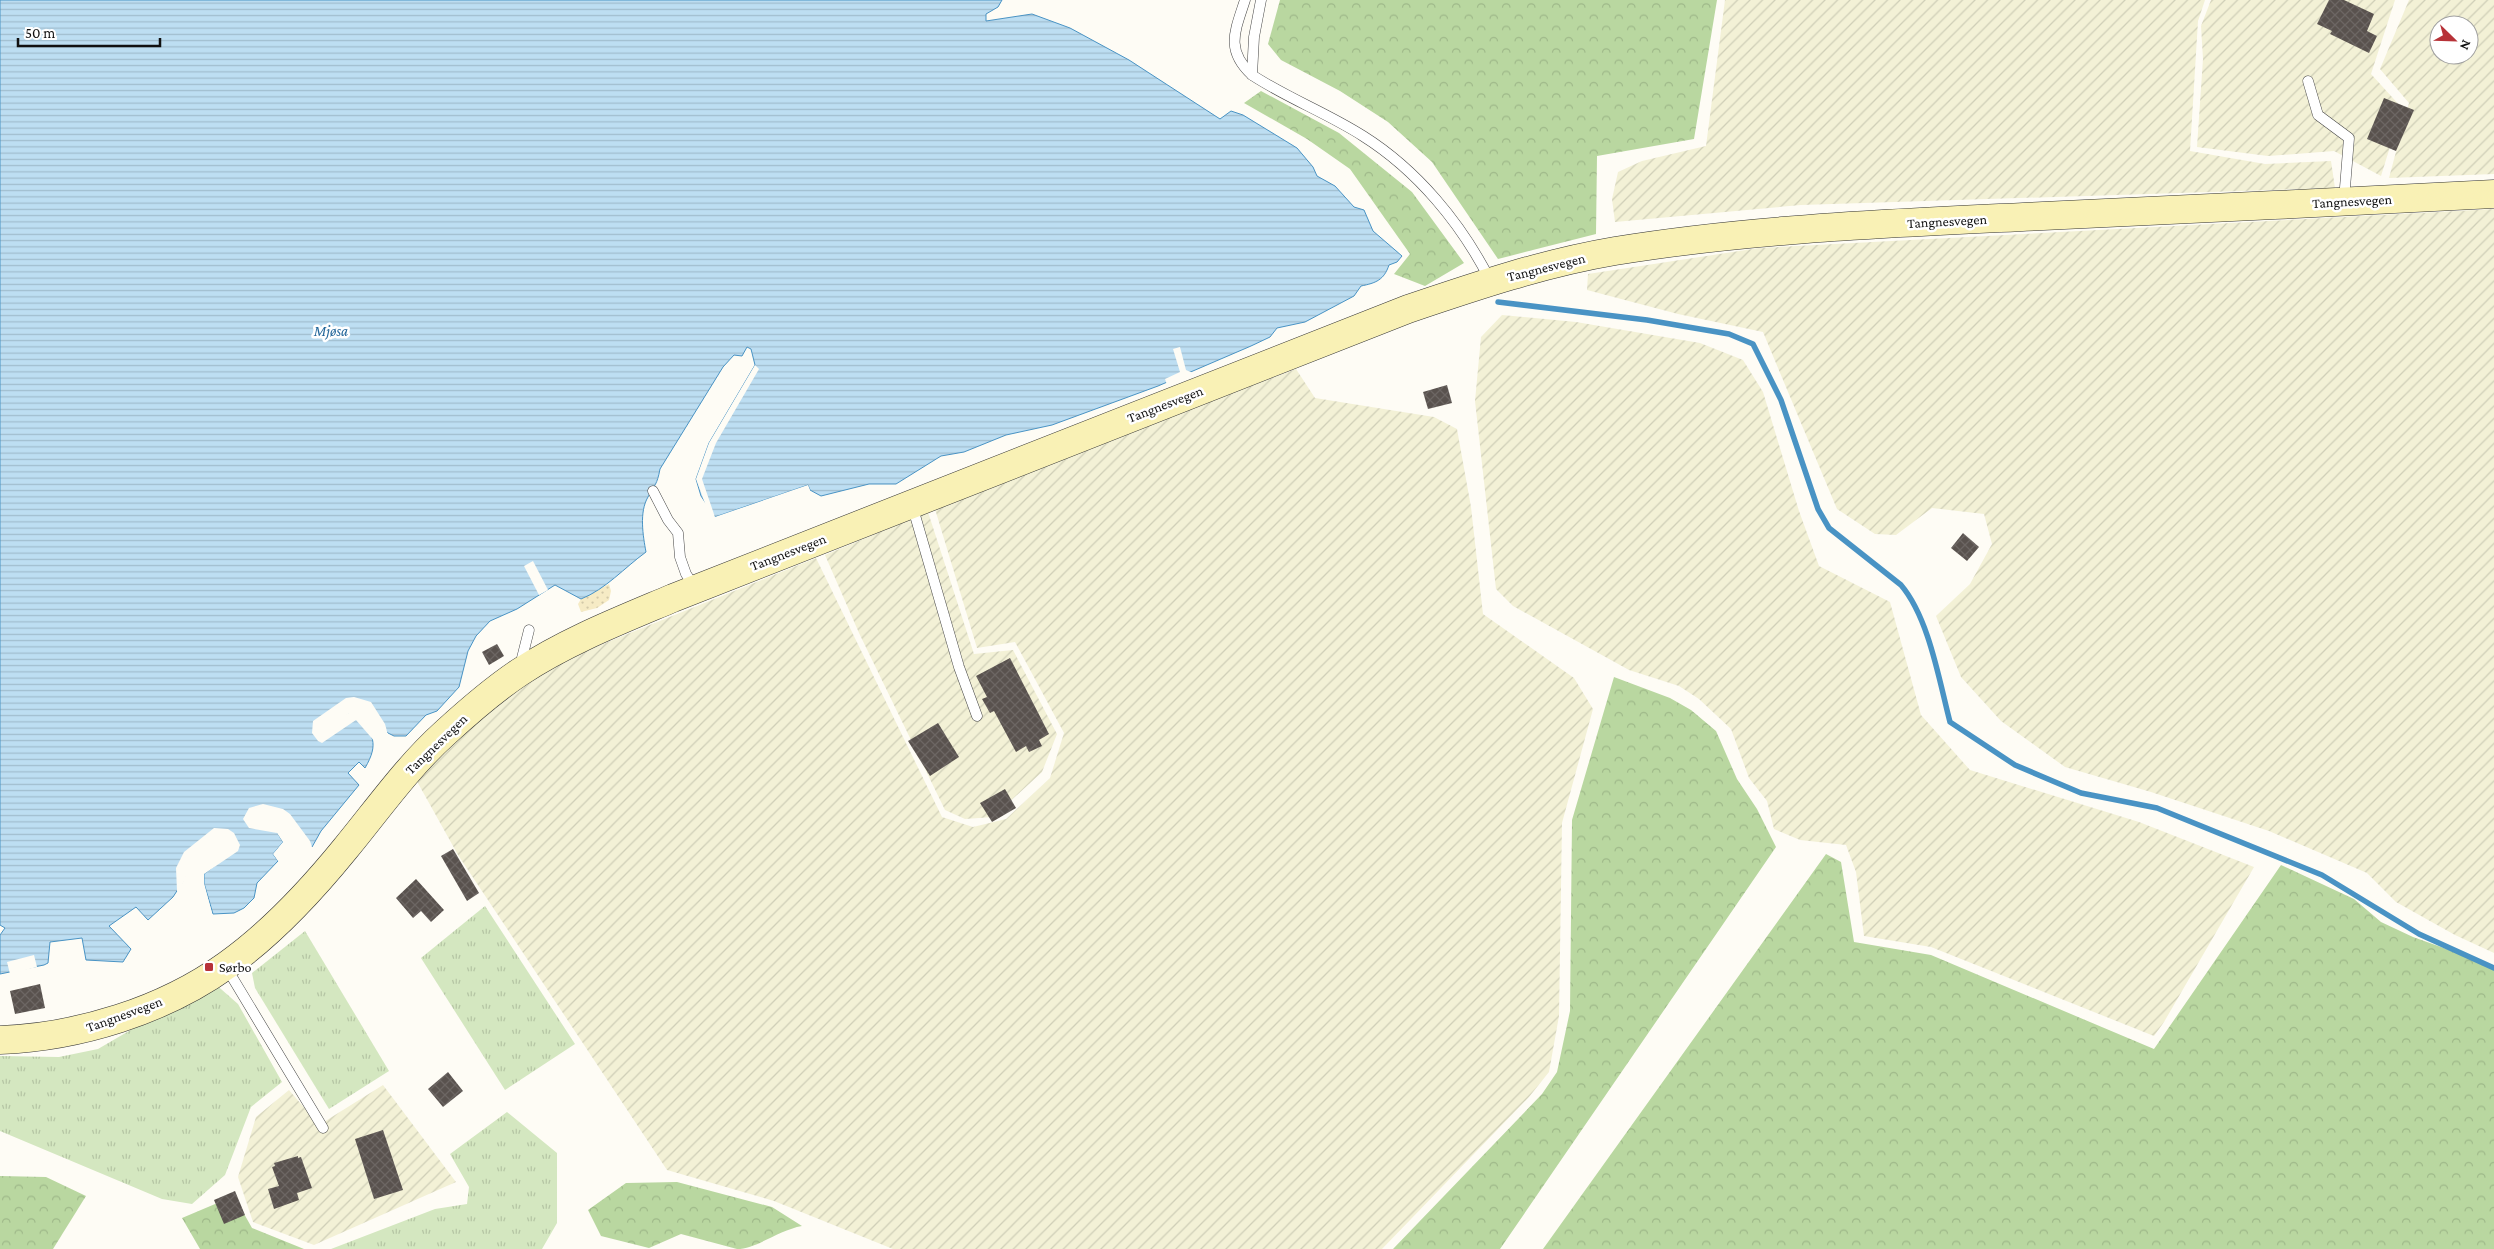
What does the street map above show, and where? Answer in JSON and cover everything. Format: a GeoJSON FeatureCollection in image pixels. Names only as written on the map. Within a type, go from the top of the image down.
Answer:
{"type":"FeatureCollection","features":[{"type":"Feature","properties":{"kind":"main road","name":"Tangnesvegen"},"geometry":{"type":"LineString","coordinates":[[0,1040],[48,1035],[114,1020],[171,997],[226,966],[272,928],[308,892],[347,847],[384,798],[422,755],[468,712],[520,672],[564,647],[630,616],[696,589],[1408,308],[1490,281],[1613,251],[1717,237],[1855,226],[2494,194]]}},
{"type":"Feature","properties":{"kind":"lane"},"geometry":{"type":"LineString","coordinates":[[1245,0],[1233,40],[1234,49],[1242,66],[1252,76],[1364,136],[1405,168],[1465,236],[1475,250],[1490,281]]}},
{"type":"Feature","properties":{"kind":"lane"},"geometry":{"type":"LineString","coordinates":[[1252,76],[1254,37],[1261,0]]}},
{"type":"Feature","properties":{"kind":"lane"},"geometry":{"type":"LineString","coordinates":[[2308,81],[2318,115],[2349,138],[2344,202]]}},
{"type":"Feature","properties":{"kind":"lane"},"geometry":{"type":"LineString","coordinates":[[653,491],[668,520],[678,533],[680,557],[686,574],[696,589]]}},
{"type":"Feature","properties":{"kind":"lane"},"geometry":{"type":"LineString","coordinates":[[911,504],[959,668],[977,716]]}},
{"type":"Feature","properties":{"kind":"lane"},"geometry":{"type":"LineString","coordinates":[[520,672],[523,646],[528,630]]}},
{"type":"Feature","properties":{"kind":"lane"},"geometry":{"type":"LineString","coordinates":[[226,966],[323,1128]]}},
{"type":"Feature","properties":{"kind":"shaded area"},"geometry":{"type":"Polygon","coordinates":[[[1725,0],[2205,0],[2198,21],[2190,151],[2265,164],[2331,161],[2335,188],[1801,205],[1615,222],[1612,199],[1618,172],[1642,161],[1706,146],[1725,0]]]}},
{"type":"Feature","properties":{"kind":"shaded area"},"geometry":{"type":"Polygon","coordinates":[[[2211,0],[2395,0],[2371,74],[2402,108],[2381,176],[2334,151],[2268,156],[2197,147],[2203,59],[2201,26],[2211,0]]]}},
{"type":"Feature","properties":{"kind":"shaded area"},"geometry":{"type":"Polygon","coordinates":[[[2409,0],[2494,0],[2494,174],[2389,178],[2409,103],[2380,69],[2409,0]]]}},
{"type":"Feature","properties":{"kind":"shaded area"},"geometry":{"type":"Polygon","coordinates":[[[2494,209],[2494,953],[2455,935],[2396,902],[2367,873],[2269,831],[2151,792],[2065,767],[2001,721],[1961,677],[1936,616],[1970,584],[1992,544],[1984,514],[1932,508],[1896,535],[1875,534],[1837,509],[1763,332],[1678,314],[1587,290],[1588,274],[1759,248],[2494,209]]]}},
{"type":"Feature","properties":{"kind":"shaded area"},"geometry":{"type":"Polygon","coordinates":[[[1502,315],[1576,322],[1700,343],[1743,360],[1763,392],[1799,511],[1819,566],[1890,602],[1921,715],[1970,770],[2139,822],[2254,867],[2154,1036],[1931,947],[1864,936],[1856,872],[1846,845],[1800,840],[1774,829],[1767,801],[1749,778],[1731,729],[1699,699],[1679,686],[1629,670],[1513,606],[1496,589],[1475,401],[1481,337],[1502,315]]]}},
{"type":"Feature","properties":{"kind":"shaded area"},"geometry":{"type":"Polygon","coordinates":[[[1296,369],[1315,398],[1434,417],[1457,429],[1471,507],[1483,614],[1574,678],[1593,709],[1562,823],[1559,1016],[1549,1072],[1529,1097],[1382,1249],[893,1249],[774,1201],[667,1170],[458,855],[414,776],[451,739],[548,666],[816,558],[942,817],[973,827],[1006,819],[1050,778],[1064,733],[1015,642],[977,648],[935,509],[948,499],[1296,369]]]}},
{"type":"Feature","properties":{"kind":"shaded area"},"geometry":{"type":"Polygon","coordinates":[[[928,512],[974,654],[1013,650],[1057,734],[1042,772],[993,817],[965,819],[945,810],[859,633],[825,555],[928,512]]]}},
{"type":"Feature","properties":{"kind":"shaded area"},"geometry":{"type":"Polygon","coordinates":[[[383,1085],[456,1182],[314,1245],[253,1222],[238,1177],[256,1117],[289,1090],[319,1125],[383,1085]]]}},
{"type":"Feature","properties":{"kind":"green space"},"geometry":{"type":"Polygon","coordinates":[[[1280,0],[1717,0],[1694,139],[1597,156],[1596,234],[1498,259],[1432,162],[1388,122],[1340,91],[1281,60],[1268,44],[1280,0]]]}},
{"type":"Feature","properties":{"kind":"green space"},"geometry":{"type":"Polygon","coordinates":[[[1261,91],[1339,133],[1412,192],[1464,263],[1425,286],[1394,274],[1410,254],[1350,169],[1307,139],[1244,103],[1261,91]]]}},
{"type":"Feature","properties":{"kind":"green space"},"geometry":{"type":"Polygon","coordinates":[[[1614,677],[1670,698],[1691,710],[1716,731],[1737,779],[1757,809],[1776,847],[1500,1249],[1393,1249],[1542,1094],[1557,1072],[1570,1011],[1572,820],[1614,677]]]}},
{"type":"Feature","properties":{"kind":"green space"},"geometry":{"type":"Polygon","coordinates":[[[1826,854],[1841,862],[1854,942],[1931,955],[2154,1049],[2281,865],[2354,899],[2381,922],[2413,937],[2494,966],[2494,1249],[1543,1249],[1826,854]]]}},
{"type":"Feature","properties":{"kind":"green space"},"geometry":{"type":"Polygon","coordinates":[[[485,906],[575,1044],[505,1090],[421,958],[485,906]]]}},
{"type":"Feature","properties":{"kind":"green space"},"geometry":{"type":"Polygon","coordinates":[[[305,931],[389,1071],[329,1109],[255,988],[252,973],[305,931]]]}},
{"type":"Feature","properties":{"kind":"green space"},"geometry":{"type":"Polygon","coordinates":[[[213,982],[238,1004],[282,1082],[251,1107],[225,1175],[192,1204],[162,1199],[0,1131],[0,1056],[59,1057],[98,1049],[213,982]]]}},
{"type":"Feature","properties":{"kind":"green space"},"geometry":{"type":"Polygon","coordinates":[[[507,1112],[557,1153],[557,1223],[542,1249],[331,1249],[435,1209],[467,1204],[469,1187],[450,1154],[507,1112]]]}},
{"type":"Feature","properties":{"kind":"green space"},"geometry":{"type":"Polygon","coordinates":[[[0,1176],[46,1177],[86,1196],[53,1249],[0,1249],[0,1176]]]}},
{"type":"Feature","properties":{"kind":"green space"},"geometry":{"type":"Polygon","coordinates":[[[677,1182],[772,1207],[802,1226],[744,1248],[737,1249],[681,1234],[649,1248],[601,1236],[588,1210],[626,1183],[677,1182]]]}},
{"type":"Feature","properties":{"kind":"green space"},"geometry":{"type":"Polygon","coordinates":[[[234,1196],[252,1228],[304,1249],[200,1249],[182,1218],[234,1196]]]}},
{"type":"Feature","properties":{"kind":"sand"},"geometry":{"type":"Polygon","coordinates":[[[609,584],[611,591],[609,600],[597,608],[581,612],[578,604],[581,599],[609,584]]]}},
{"type":"Feature","properties":{"kind":"water","name":"Mjøsa"},"geometry":{"type":"Polygon","coordinates":[[[0,0],[1002,0],[998,7],[986,14],[986,21],[1032,14],[1070,28],[1129,60],[1220,119],[1231,111],[1243,115],[1297,148],[1313,167],[1317,176],[1335,186],[1354,207],[1364,210],[1373,231],[1402,256],[1397,262],[1389,265],[1382,277],[1371,284],[1361,286],[1354,296],[1305,322],[1277,328],[1270,337],[1158,386],[1052,425],[1006,435],[964,452],[941,456],[896,484],[869,484],[821,496],[810,490],[808,485],[715,517],[701,496],[696,479],[709,443],[755,365],[751,349],[747,347],[742,356],[734,355],[723,367],[660,469],[657,481],[643,510],[643,532],[646,552],[599,590],[581,599],[555,585],[517,609],[490,621],[476,636],[468,651],[459,687],[437,711],[426,715],[406,736],[394,736],[388,733],[367,710],[358,708],[318,728],[324,732],[356,715],[367,728],[373,746],[369,760],[365,768],[359,762],[348,773],[359,785],[321,831],[312,847],[283,818],[272,815],[266,822],[273,826],[283,842],[273,854],[278,861],[257,883],[254,898],[244,908],[234,913],[213,914],[204,883],[204,874],[225,858],[228,845],[221,840],[189,865],[182,883],[173,897],[148,920],[136,907],[109,926],[131,949],[123,962],[86,960],[82,938],[50,942],[48,963],[44,965],[0,974],[0,935],[5,928],[0,925],[0,0]]]}},
{"type":"Feature","properties":{"kind":"pier"},"geometry":{"type":"Polygon","coordinates":[[[1180,347],[1186,370],[1193,373],[1167,385],[1165,379],[1180,372],[1173,349],[1180,347]]]}},
{"type":"Feature","properties":{"kind":"pier"},"geometry":{"type":"Polygon","coordinates":[[[755,365],[759,369],[716,443],[702,479],[715,517],[808,485],[810,490],[807,491],[806,488],[715,520],[710,517],[696,479],[709,443],[755,365]]]}},
{"type":"Feature","properties":{"kind":"pier"},"geometry":{"type":"Polygon","coordinates":[[[533,561],[548,590],[539,595],[524,566],[533,561]]]}},
{"type":"Feature","properties":{"kind":"pier"},"geometry":{"type":"Polygon","coordinates":[[[354,697],[371,702],[385,724],[388,735],[365,713],[358,711],[348,714],[332,726],[357,713],[373,729],[376,743],[356,720],[322,743],[318,741],[312,733],[313,721],[346,698],[354,697]]]}},
{"type":"Feature","properties":{"kind":"pier"},"geometry":{"type":"Polygon","coordinates":[[[263,804],[283,809],[290,814],[310,841],[312,847],[307,849],[282,821],[272,818],[269,821],[275,825],[285,841],[277,854],[280,860],[278,861],[273,854],[283,842],[277,833],[249,828],[243,819],[249,808],[263,804]]]}},
{"type":"Feature","properties":{"kind":"pier"},"geometry":{"type":"Polygon","coordinates":[[[214,828],[228,829],[234,833],[240,845],[238,851],[204,874],[204,883],[213,917],[210,915],[202,884],[202,873],[223,857],[226,846],[221,843],[191,866],[179,892],[177,891],[176,868],[184,852],[214,828]]]}},
{"type":"Feature","properties":{"kind":"pier"},"geometry":{"type":"Polygon","coordinates":[[[34,955],[37,967],[10,974],[7,962],[34,955]]]}},
{"type":"Feature","properties":{"kind":"building"},"geometry":{"type":"Polygon","coordinates":[[[2329,0],[2344,0],[2374,14],[2367,31],[2377,36],[2369,53],[2330,34],[2332,31],[2317,24],[2329,0]]]}},
{"type":"Feature","properties":{"kind":"building"},"geometry":{"type":"Polygon","coordinates":[[[2384,98],[2414,110],[2396,151],[2367,139],[2384,98]]]}},
{"type":"Feature","properties":{"kind":"building"},"geometry":{"type":"Polygon","coordinates":[[[1447,385],[1452,403],[1428,409],[1423,392],[1447,385]]]}},
{"type":"Feature","properties":{"kind":"building"},"geometry":{"type":"Polygon","coordinates":[[[1963,533],[1979,547],[1967,561],[1951,548],[1963,533]]]}},
{"type":"Feature","properties":{"kind":"building"},"geometry":{"type":"Polygon","coordinates":[[[497,644],[504,656],[489,665],[482,652],[497,644]]]}},
{"type":"Feature","properties":{"kind":"building"},"geometry":{"type":"Polygon","coordinates":[[[1010,658],[1049,734],[1039,740],[1042,746],[1029,752],[1026,746],[1016,752],[994,711],[990,713],[982,699],[987,697],[976,676],[1010,658]]]}},
{"type":"Feature","properties":{"kind":"building"},"geometry":{"type":"Polygon","coordinates":[[[938,723],[959,757],[930,776],[908,741],[938,723]]]}},
{"type":"Feature","properties":{"kind":"building"},"geometry":{"type":"Polygon","coordinates":[[[1005,789],[1016,808],[992,822],[980,803],[1005,789]]]}},
{"type":"Feature","properties":{"kind":"building"},"geometry":{"type":"Polygon","coordinates":[[[453,849],[479,893],[467,901],[441,856],[453,849]]]}},
{"type":"Feature","properties":{"kind":"building"},"geometry":{"type":"Polygon","coordinates":[[[416,879],[444,910],[431,922],[421,911],[413,918],[396,898],[416,879]]]}},
{"type":"Feature","properties":{"kind":"building"},"geometry":{"type":"Polygon","coordinates":[[[40,984],[45,1008],[15,1014],[10,991],[40,984]]]}},
{"type":"Feature","properties":{"kind":"building"},"geometry":{"type":"Polygon","coordinates":[[[448,1072],[463,1091],[443,1107],[428,1089],[448,1072]]]}},
{"type":"Feature","properties":{"kind":"building"},"geometry":{"type":"Polygon","coordinates":[[[383,1130],[403,1190],[374,1199],[355,1139],[383,1130]]]}},
{"type":"Feature","properties":{"kind":"building"},"geometry":{"type":"Polygon","coordinates":[[[298,1156],[298,1158],[301,1157],[312,1188],[297,1193],[299,1200],[274,1209],[268,1189],[279,1186],[272,1167],[275,1166],[274,1163],[298,1156]]]}},
{"type":"Feature","properties":{"kind":"building"},"geometry":{"type":"Polygon","coordinates":[[[235,1191],[245,1215],[224,1224],[214,1200],[235,1191]]]}},
{"type":"Feature","properties":{"kind":"waterway"},"geometry":{"type":"LineString","coordinates":[[1498,302],[1647,320],[1729,334],[1753,344],[1781,400],[1818,509],[1829,528],[1901,585],[1919,614],[1932,650],[1950,722],[2015,765],[2081,793],[2157,808],[2322,875],[2419,934],[2494,968]]}},
{"type":"Feature","properties":{"kind":"place","name":"Sørbo"},"geometry":{"type":"Point","coordinates":[209,967]}}]}
